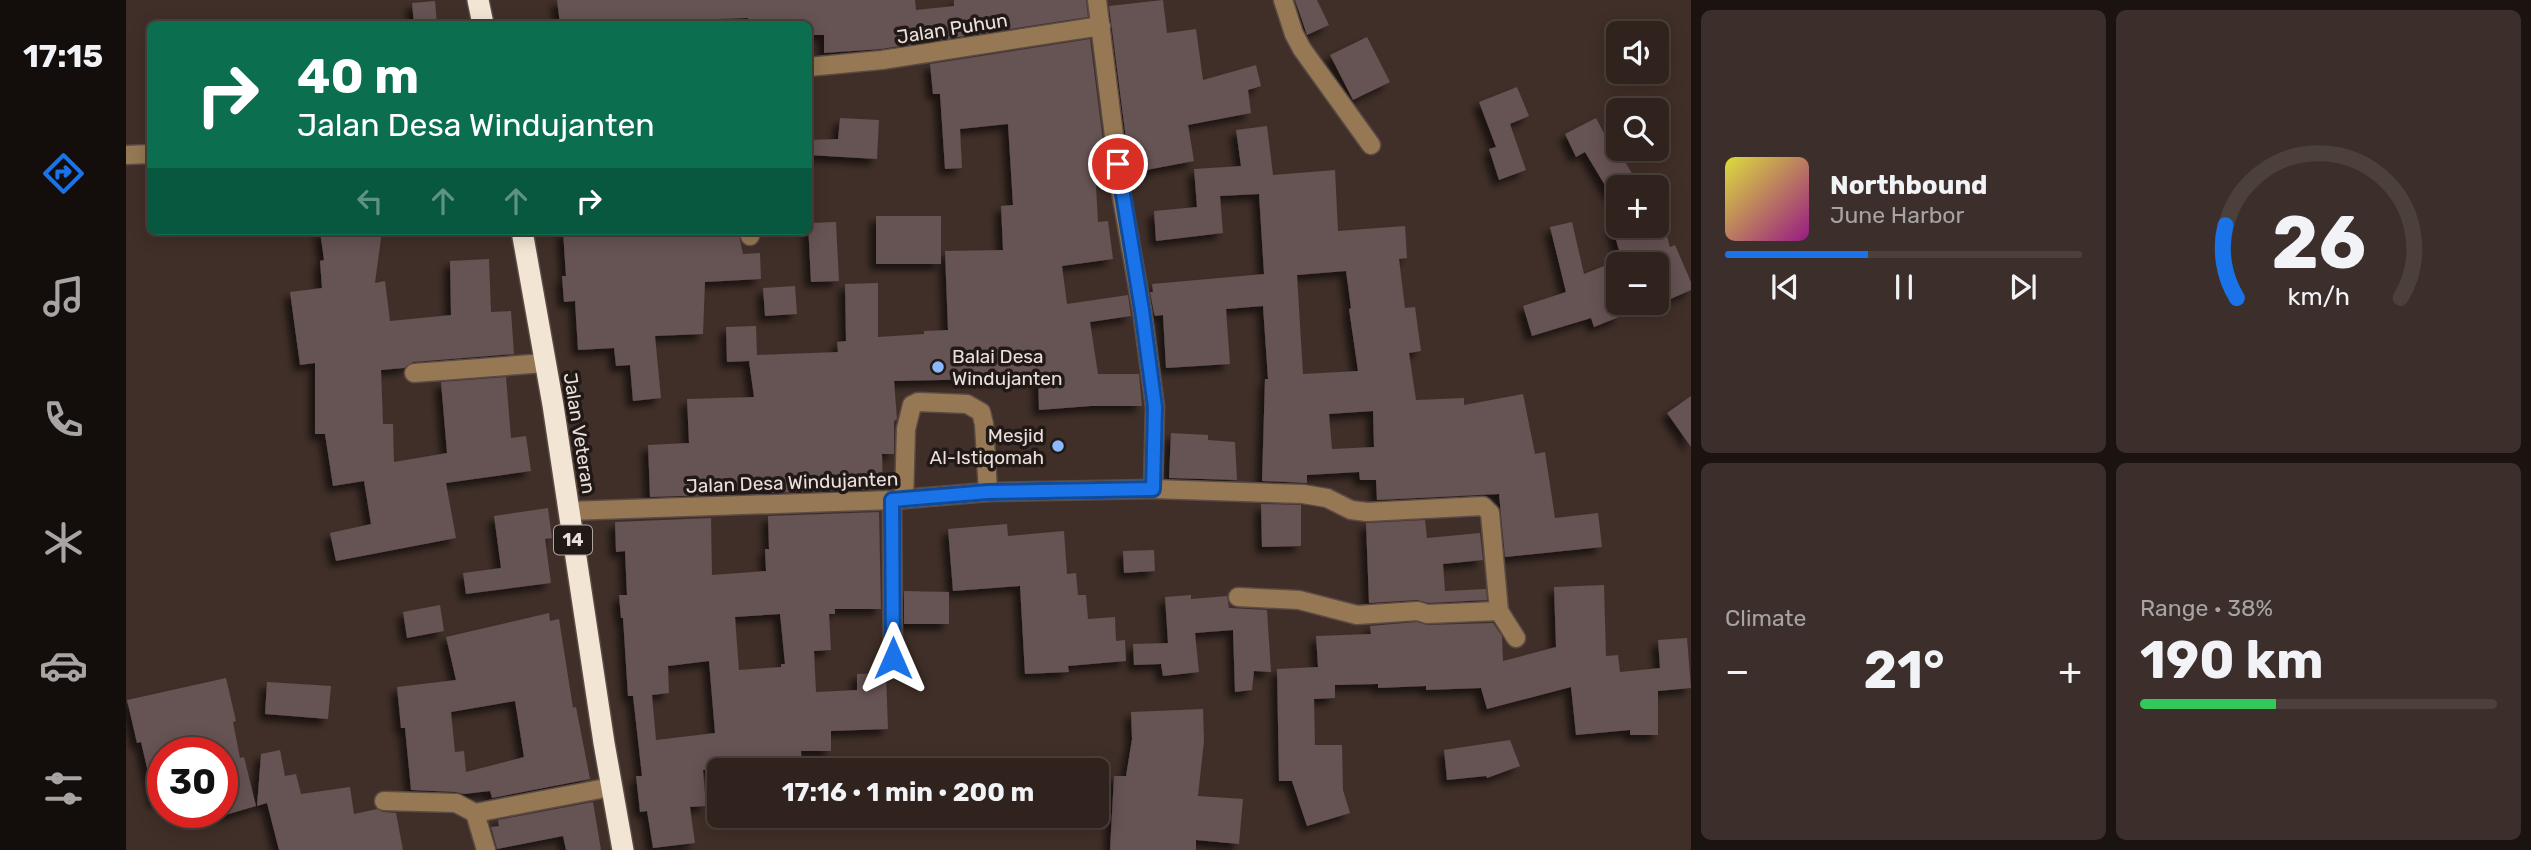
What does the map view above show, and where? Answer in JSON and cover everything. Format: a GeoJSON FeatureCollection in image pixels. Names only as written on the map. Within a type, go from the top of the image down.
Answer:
{"type":"FeatureCollection","features":[{"type":"Feature","properties":{"kind":"highway"},"geometry":{"type":"LineString","coordinates":[[478,0],[482,21]]}},
{"type":"Feature","properties":{"kind":"highway","name":"Jalan Veteran"},"geometry":{"type":"LineString","coordinates":[[523,235],[623,850]]}},
{"type":"Feature","properties":{"kind":"street"},"geometry":{"type":"LineString","coordinates":[[1097,0],[1121,192],[1142,310],[1155,407],[1153,489]]}},
{"type":"Feature","properties":{"kind":"street"},"geometry":{"type":"LineString","coordinates":[[1283,0],[1302,49],[1371,145]]}},
{"type":"Feature","properties":{"kind":"street","name":"Jalan Puhun"},"geometry":{"type":"LineString","coordinates":[[812,67],[882,60],[1101,26]]}},
{"type":"Feature","properties":{"kind":"street"},"geometry":{"type":"LineString","coordinates":[[126,155],[147,154]]}},
{"type":"Feature","properties":{"kind":"street"},"geometry":{"type":"LineString","coordinates":[[414,373],[545,363]]}},
{"type":"Feature","properties":{"kind":"street"},"geometry":{"type":"LineString","coordinates":[[893,658],[898,500],[906,429],[912,405],[918,402],[967,404],[981,412],[988,492]]}},
{"type":"Feature","properties":{"kind":"street","name":"Jalan Desa Windujanten"},"geometry":{"type":"LineString","coordinates":[[569,511],[898,500],[988,492],[1153,489],[1303,494],[1327,498],[1351,510],[1367,512],[1483,506],[1490,513],[1499,611]]}},
{"type":"Feature","properties":{"kind":"street"},"geometry":{"type":"LineString","coordinates":[[1238,597],[1299,600],[1357,615],[1418,611],[1427,614],[1499,611],[1516,638]]}},
{"type":"Feature","properties":{"kind":"street"},"geometry":{"type":"LineString","coordinates":[[384,801],[456,803],[475,813],[611,787]]}},
{"type":"Feature","properties":{"kind":"street"},"geometry":{"type":"LineString","coordinates":[[475,813],[486,850]]}},
{"type":"Feature","properties":{"kind":"building"},"geometry":{"type":"Polygon","coordinates":[[[557,0],[915,0],[916,10],[954,6],[954,0],[1086,0],[1088,17],[881,49],[824,53],[824,35],[812,35],[812,21],[748,21],[748,18],[560,21],[557,0]]]}},
{"type":"Feature","properties":{"kind":"building"},"geometry":{"type":"Polygon","coordinates":[[[1163,0],[1167,33],[1196,29],[1203,80],[1256,65],[1261,86],[1248,90],[1251,113],[1188,125],[1194,161],[1141,171],[1137,146],[1127,147],[1109,6],[1163,0]]]}},
{"type":"Feature","properties":{"kind":"building"},"geometry":{"type":"Polygon","coordinates":[[[1295,0],[1317,0],[1329,25],[1307,35],[1295,0]]]}},
{"type":"Feature","properties":{"kind":"building"},"geometry":{"type":"Polygon","coordinates":[[[435,1],[437,21],[414,21],[412,3],[435,1]]]}},
{"type":"Feature","properties":{"kind":"building"},"geometry":{"type":"Polygon","coordinates":[[[1367,37],[1390,82],[1353,100],[1330,55],[1367,37]]]}},
{"type":"Feature","properties":{"kind":"building"},"geometry":{"type":"Polygon","coordinates":[[[1090,39],[1104,149],[1094,150],[1098,222],[1108,221],[1113,259],[1062,266],[1067,304],[1128,295],[1131,316],[1090,322],[1098,374],[1139,374],[1142,406],[1039,410],[1038,378],[894,381],[897,419],[894,421],[894,454],[882,454],[883,489],[768,493],[768,488],[710,492],[710,495],[650,497],[648,445],[689,443],[687,399],[754,397],[749,361],[727,362],[726,327],[756,326],[757,355],[838,352],[837,342],[846,341],[845,284],[878,283],[878,337],[948,330],[945,251],[1003,250],[1001,206],[1013,205],[1008,124],[960,129],[962,168],[945,169],[940,94],[933,94],[930,64],[1090,39]]]}},
{"type":"Feature","properties":{"kind":"building"},"geometry":{"type":"Polygon","coordinates":[[[1517,87],[1529,116],[1510,124],[1526,170],[1499,180],[1489,149],[1496,147],[1479,102],[1517,87]]]}},
{"type":"Feature","properties":{"kind":"building"},"geometry":{"type":"Polygon","coordinates":[[[840,118],[879,120],[877,159],[812,155],[812,140],[838,139],[840,118]]]}},
{"type":"Feature","properties":{"kind":"building"},"geometry":{"type":"Polygon","coordinates":[[[1596,118],[1606,137],[1606,161],[1625,161],[1633,175],[1606,175],[1606,187],[1585,152],[1576,157],[1565,134],[1596,118]]]}},
{"type":"Feature","properties":{"kind":"building"},"geometry":{"type":"Polygon","coordinates":[[[1267,126],[1273,175],[1335,170],[1338,231],[1405,226],[1407,258],[1399,259],[1405,308],[1415,307],[1421,351],[1409,353],[1416,400],[1464,398],[1464,405],[1523,394],[1535,454],[1545,452],[1555,518],[1598,513],[1602,547],[1505,557],[1499,494],[1377,500],[1376,480],[1360,480],[1359,472],[1307,475],[1307,483],[1262,481],[1265,379],[1268,379],[1263,306],[1226,309],[1230,364],[1166,368],[1163,315],[1155,316],[1150,292],[1153,292],[1152,284],[1264,274],[1259,194],[1220,196],[1223,233],[1156,241],[1154,211],[1197,207],[1194,169],[1241,166],[1236,130],[1267,126]],[[1346,271],[1297,275],[1303,374],[1358,371],[1346,271]],[[1373,411],[1329,414],[1332,449],[1374,447],[1373,411]]]}},
{"type":"Feature","properties":{"kind":"building"},"geometry":{"type":"Polygon","coordinates":[[[876,216],[941,216],[941,264],[876,264],[876,216]]]}},
{"type":"Feature","properties":{"kind":"building"},"geometry":{"type":"Polygon","coordinates":[[[836,222],[839,281],[811,282],[809,235],[812,235],[812,223],[836,222]]]}},
{"type":"Feature","properties":{"kind":"building"},"geometry":{"type":"Polygon","coordinates":[[[1572,222],[1584,274],[1606,265],[1606,315],[1619,317],[1594,327],[1591,318],[1532,336],[1523,306],[1566,292],[1550,227],[1572,222]]]}},
{"type":"Feature","properties":{"kind":"building"},"geometry":{"type":"Polygon","coordinates":[[[321,235],[381,235],[375,283],[385,281],[390,321],[451,315],[450,261],[489,259],[491,312],[511,311],[514,354],[413,362],[404,368],[381,370],[383,424],[393,424],[394,462],[447,453],[441,382],[506,377],[511,438],[526,436],[531,471],[446,483],[456,538],[336,561],[330,533],[371,524],[364,481],[333,486],[325,434],[315,434],[315,363],[300,365],[290,292],[322,288],[320,261],[324,260],[321,235]]]}},
{"type":"Feature","properties":{"kind":"building"},"geometry":{"type":"Polygon","coordinates":[[[563,235],[739,235],[743,254],[760,253],[761,279],[705,282],[703,334],[655,336],[661,398],[633,401],[630,365],[616,366],[614,348],[578,350],[575,301],[564,302],[562,276],[566,276],[563,235]]]}},
{"type":"Feature","properties":{"kind":"building"},"geometry":{"type":"Polygon","coordinates":[[[1615,238],[1667,238],[1670,247],[1675,245],[1691,282],[1691,290],[1669,300],[1669,252],[1620,252],[1615,238]]]}},
{"type":"Feature","properties":{"kind":"building"},"geometry":{"type":"Polygon","coordinates":[[[795,286],[797,314],[765,316],[763,288],[795,286]]]}},
{"type":"Feature","properties":{"kind":"building"},"geometry":{"type":"Polygon","coordinates":[[[1691,396],[1691,447],[1667,413],[1691,396]]]}},
{"type":"Feature","properties":{"kind":"building"},"geometry":{"type":"Polygon","coordinates":[[[1171,433],[1208,435],[1208,440],[1235,442],[1237,480],[1169,478],[1171,433]]]}},
{"type":"Feature","properties":{"kind":"building"},"geometry":{"type":"Polygon","coordinates":[[[1261,504],[1301,505],[1301,546],[1262,547],[1261,504]]]}},
{"type":"Feature","properties":{"kind":"building"},"geometry":{"type":"Polygon","coordinates":[[[548,508],[552,538],[545,539],[551,583],[466,594],[463,573],[501,568],[494,516],[548,508]]]}},
{"type":"Feature","properties":{"kind":"building"},"geometry":{"type":"Polygon","coordinates":[[[879,512],[881,609],[835,609],[835,614],[829,614],[831,650],[814,651],[816,692],[857,690],[857,674],[886,673],[888,729],[831,731],[831,751],[801,751],[801,758],[707,758],[707,770],[703,770],[706,806],[690,807],[695,843],[653,848],[647,811],[640,812],[636,776],[642,776],[633,696],[628,696],[619,595],[627,595],[625,551],[616,552],[615,522],[711,518],[712,575],[766,571],[765,549],[769,549],[768,516],[879,512]],[[780,614],[735,617],[739,670],[781,667],[781,664],[785,664],[780,614]],[[709,661],[668,666],[669,693],[652,695],[656,740],[715,733],[709,661]]]}},
{"type":"Feature","properties":{"kind":"building"},"geometry":{"type":"Polygon","coordinates":[[[1425,520],[1427,538],[1480,533],[1483,560],[1443,564],[1445,591],[1486,589],[1487,600],[1369,603],[1366,523],[1425,520]]]}},
{"type":"Feature","properties":{"kind":"building"},"geometry":{"type":"Polygon","coordinates":[[[1007,524],[1008,536],[1064,531],[1067,574],[1076,573],[1078,595],[1086,595],[1088,619],[1115,617],[1116,641],[1125,640],[1126,661],[1068,666],[1069,672],[1025,674],[1020,586],[953,591],[948,529],[1007,524]]]}},
{"type":"Feature","properties":{"kind":"building"},"geometry":{"type":"Polygon","coordinates":[[[1154,550],[1155,571],[1124,573],[1123,551],[1154,550]]]}},
{"type":"Feature","properties":{"kind":"building"},"geometry":{"type":"Polygon","coordinates":[[[1604,585],[1606,656],[1618,655],[1620,672],[1660,668],[1658,640],[1687,638],[1691,688],[1658,691],[1658,735],[1630,735],[1630,730],[1576,735],[1571,687],[1487,709],[1481,688],[1426,690],[1426,686],[1378,688],[1378,684],[1335,685],[1335,698],[1314,699],[1315,745],[1342,745],[1343,790],[1350,813],[1307,826],[1292,781],[1279,781],[1277,669],[1318,667],[1316,636],[1371,634],[1370,626],[1417,622],[1427,625],[1493,623],[1502,636],[1503,661],[1556,647],[1554,587],[1604,585]]]}},
{"type":"Feature","properties":{"kind":"building"},"geometry":{"type":"Polygon","coordinates":[[[904,591],[949,592],[949,624],[904,624],[904,591]]]}},
{"type":"Feature","properties":{"kind":"building"},"geometry":{"type":"Polygon","coordinates":[[[1191,595],[1191,599],[1227,596],[1229,608],[1267,610],[1271,672],[1254,671],[1252,690],[1235,692],[1233,630],[1195,633],[1199,672],[1163,676],[1161,664],[1134,665],[1133,644],[1168,643],[1165,597],[1191,595]]]}},
{"type":"Feature","properties":{"kind":"building"},"geometry":{"type":"Polygon","coordinates":[[[440,605],[444,631],[407,638],[403,612],[440,605]]]}},
{"type":"Feature","properties":{"kind":"building"},"geometry":{"type":"Polygon","coordinates":[[[549,613],[550,621],[559,619],[573,708],[576,707],[590,779],[492,798],[490,791],[464,794],[411,790],[405,728],[401,728],[397,687],[456,680],[446,637],[549,613]],[[515,701],[451,712],[455,752],[464,751],[466,772],[524,757],[515,701]]]}},
{"type":"Feature","properties":{"kind":"building"},"geometry":{"type":"Polygon","coordinates":[[[226,678],[236,721],[233,722],[236,737],[147,737],[147,768],[141,742],[137,743],[127,700],[226,678]]]}},
{"type":"Feature","properties":{"kind":"building"},"geometry":{"type":"Polygon","coordinates":[[[267,682],[331,686],[328,719],[265,714],[267,682]]]}},
{"type":"Feature","properties":{"kind":"building"},"geometry":{"type":"Polygon","coordinates":[[[1203,709],[1204,741],[1198,796],[1243,799],[1239,844],[1196,840],[1196,850],[1110,850],[1114,776],[1126,776],[1132,739],[1131,712],[1203,709]]]}},
{"type":"Feature","properties":{"kind":"building"},"geometry":{"type":"Polygon","coordinates":[[[1510,740],[1520,766],[1487,778],[1447,780],[1444,750],[1510,740]]]}},
{"type":"Feature","properties":{"kind":"building"},"geometry":{"type":"Polygon","coordinates":[[[238,748],[240,758],[244,757],[256,806],[238,811],[238,748]]]}},
{"type":"Feature","properties":{"kind":"building"},"geometry":{"type":"Polygon","coordinates":[[[280,750],[285,776],[296,774],[301,794],[350,787],[354,814],[377,809],[396,813],[403,850],[279,850],[267,803],[257,806],[261,754],[280,750]]]}},
{"type":"Feature","properties":{"kind":"building"},"geometry":{"type":"Polygon","coordinates":[[[593,802],[601,850],[566,850],[563,836],[497,849],[491,827],[499,826],[498,820],[593,802]]]}},
{"type":"Feature","properties":{"kind":"place","name":"Balai Desa Windujanten"},"geometry":{"type":"Point","coordinates":[938,367]}},
{"type":"Feature","properties":{"kind":"place","name":"Mesjid Al-Istiqomah"},"geometry":{"type":"Point","coordinates":[1058,446]}},
{"type":"Feature","properties":{"kind":"route"},"geometry":{"type":"LineString","coordinates":[[893,658],[892,500],[988,492],[1153,489],[1155,407],[1118,164]]}}]}
